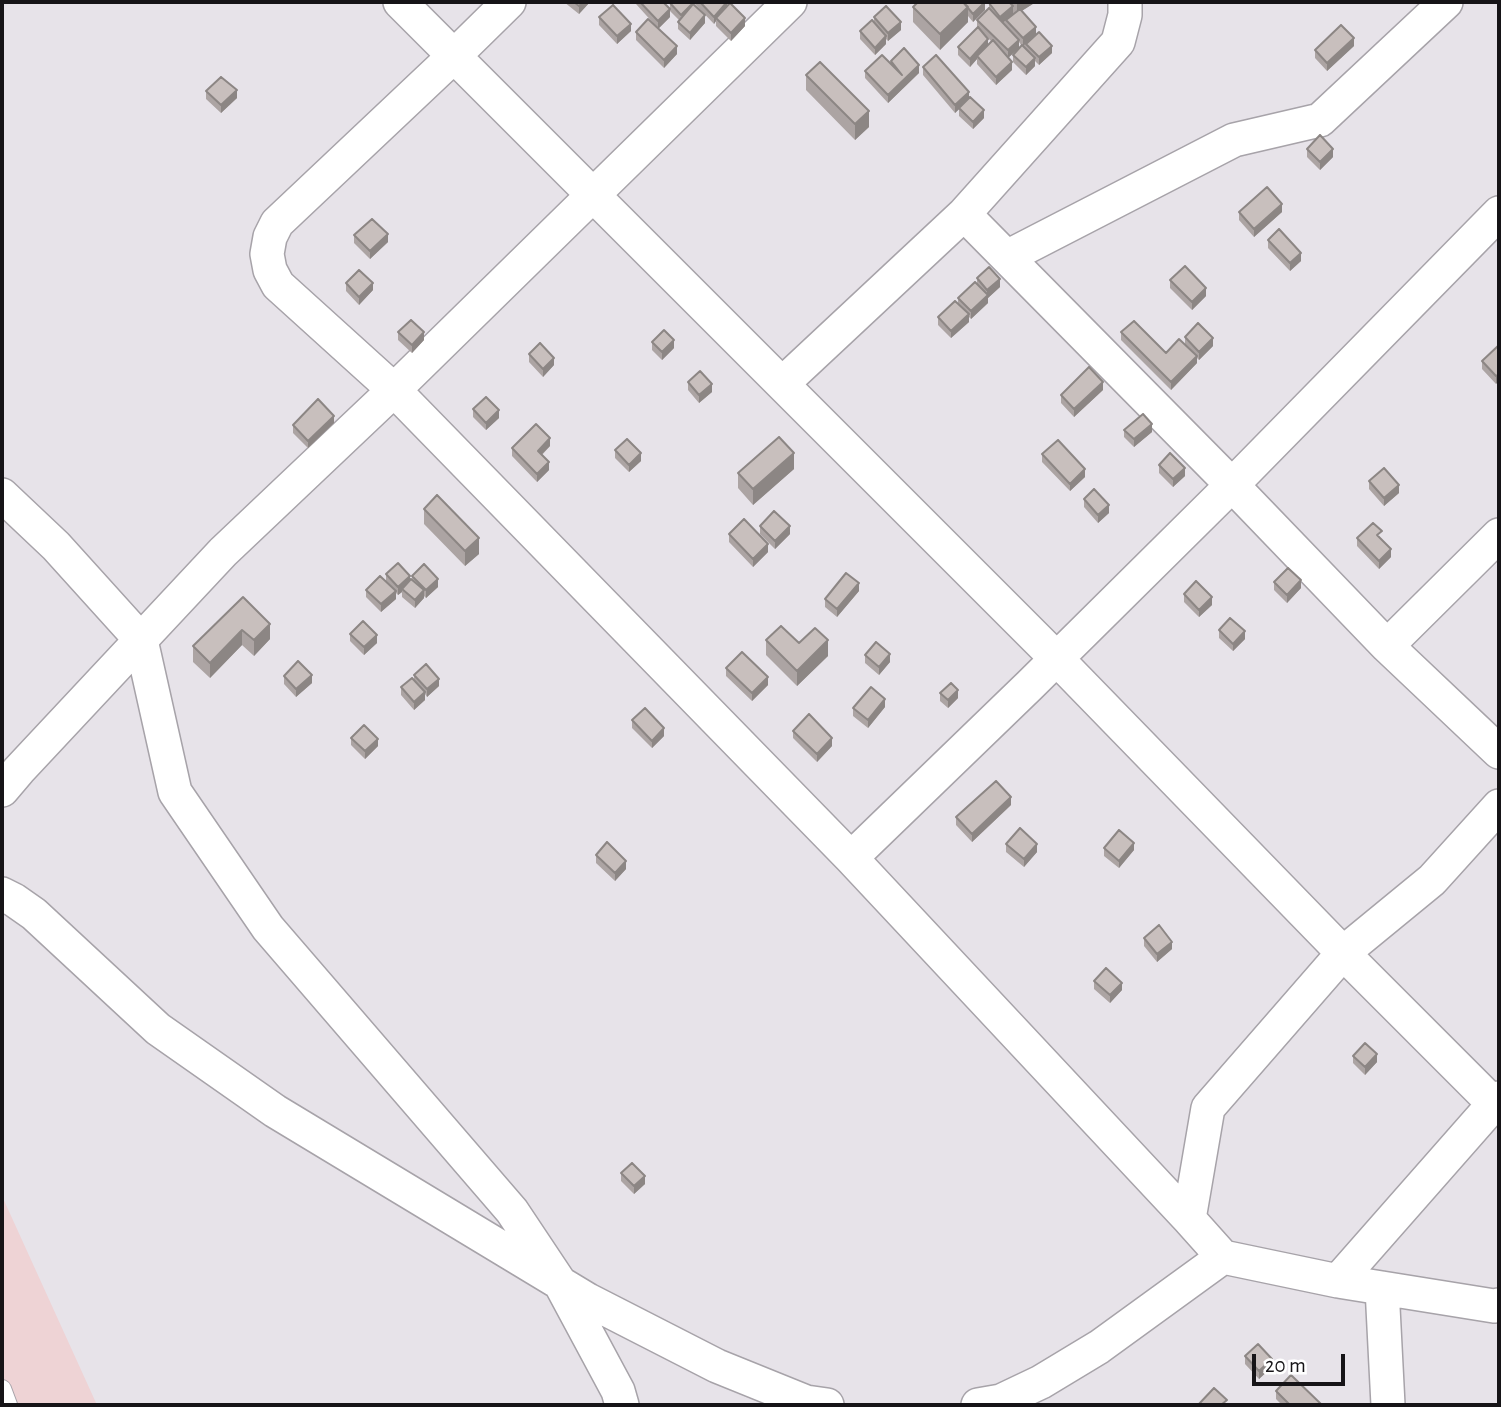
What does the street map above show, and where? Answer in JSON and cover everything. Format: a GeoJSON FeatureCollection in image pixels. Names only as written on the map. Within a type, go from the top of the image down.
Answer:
{"type":"FeatureCollection","features":[{"type":"Feature","properties":{"kind":"street"},"geometry":{"type":"LineString","coordinates":[[400,2],[1057,659],[1343,953],[1497,1103],[1338,1281]]}},
{"type":"Feature","properties":{"kind":"street"},"geometry":{"type":"LineString","coordinates":[[509,2],[277,223],[270,237],[267,254],[270,270],[278,285],[394,390],[851,858],[1223,1257],[1338,1281],[1499,1305]]}},
{"type":"Feature","properties":{"kind":"street"},"geometry":{"type":"LineString","coordinates":[[2,790],[223,552],[394,390],[790,2]]}},
{"type":"Feature","properties":{"kind":"street"},"geometry":{"type":"LineString","coordinates":[[782,384],[964,214],[1118,42],[1125,15],[1125,2]]}},
{"type":"Feature","properties":{"kind":"street"},"geometry":{"type":"LineString","coordinates":[[1007,257],[1234,140],[1320,120],[1446,2]]}},
{"type":"Feature","properties":{"kind":"street"},"geometry":{"type":"LineString","coordinates":[[851,858],[1232,485],[1499,213]]}},
{"type":"Feature","properties":{"kind":"street"},"geometry":{"type":"LineString","coordinates":[[964,214],[1387,646],[1499,752]]}},
{"type":"Feature","properties":{"kind":"street"},"geometry":{"type":"LineString","coordinates":[[2,495],[56,546],[141,640],[175,792],[268,928],[512,1211],[560,1283],[618,1391],[621,1405]]}},
{"type":"Feature","properties":{"kind":"street"},"geometry":{"type":"LineString","coordinates":[[1387,646],[1499,535]]}},
{"type":"Feature","properties":{"kind":"street"},"geometry":{"type":"LineString","coordinates":[[1189,1219],[1208,1108],[1343,953],[1432,880],[1499,806]]}},
{"type":"Feature","properties":{"kind":"street"},"geometry":{"type":"LineString","coordinates":[[2,894],[34,914],[158,1029],[275,1111],[588,1300],[717,1366],[806,1402],[827,1405]]}},
{"type":"Feature","properties":{"kind":"street"},"geometry":{"type":"LineString","coordinates":[[978,1405],[1001,1401],[1099,1347],[1223,1257]]}},
{"type":"Feature","properties":{"kind":"street"},"geometry":{"type":"LineString","coordinates":[[1382,1288],[1388,1405]]}},
{"type":"Feature","properties":{"kind":"lane"},"geometry":{"type":"LineString","coordinates":[[2,1389],[8,1405]]}},
{"type":"Feature","properties":{"kind":"shaded area"},"geometry":{"type":"Polygon","coordinates":[[[2,1196],[97,1405],[2,1405],[2,1196]]]}},
{"type":"Feature","properties":{"kind":"building"},"geometry":{"type":"Polygon","coordinates":[[[640,2],[663,2],[670,9],[658,21],[640,2]]]}},
{"type":"Feature","properties":{"kind":"building"},"geometry":{"type":"Polygon","coordinates":[[[671,2],[690,2],[692,4],[681,15],[671,2]]]}},
{"type":"Feature","properties":{"kind":"building"},"geometry":{"type":"Polygon","coordinates":[[[700,2],[727,2],[714,17],[700,2]]]}},
{"type":"Feature","properties":{"kind":"building"},"geometry":{"type":"Polygon","coordinates":[[[918,2],[963,2],[968,7],[940,34],[913,7],[918,2]]]}},
{"type":"Feature","properties":{"kind":"building"},"geometry":{"type":"Polygon","coordinates":[[[963,2],[985,2],[973,14],[963,2]]]}},
{"type":"Feature","properties":{"kind":"building"},"geometry":{"type":"Polygon","coordinates":[[[990,2],[1009,2],[1013,6],[1000,17],[990,2]]]}},
{"type":"Feature","properties":{"kind":"building"},"geometry":{"type":"Polygon","coordinates":[[[730,3],[745,18],[731,33],[716,18],[730,3]]]}},
{"type":"Feature","properties":{"kind":"building"},"geometry":{"type":"Polygon","coordinates":[[[693,4],[705,15],[690,33],[678,22],[693,4]]]}},
{"type":"Feature","properties":{"kind":"building"},"geometry":{"type":"Polygon","coordinates":[[[613,5],[631,24],[617,36],[599,17],[613,5]]]}},
{"type":"Feature","properties":{"kind":"building"},"geometry":{"type":"Polygon","coordinates":[[[886,6],[901,22],[888,33],[874,17],[886,6]]]}},
{"type":"Feature","properties":{"kind":"building"},"geometry":{"type":"Polygon","coordinates":[[[989,8],[1019,40],[1008,50],[977,20],[989,8]]]}},
{"type":"Feature","properties":{"kind":"building"},"geometry":{"type":"Polygon","coordinates":[[[1020,9],[1036,27],[1023,38],[1006,20],[1020,9]]]}},
{"type":"Feature","properties":{"kind":"building"},"geometry":{"type":"Polygon","coordinates":[[[648,19],[677,46],[664,60],[636,32],[648,19]]]}},
{"type":"Feature","properties":{"kind":"building"},"geometry":{"type":"Polygon","coordinates":[[[872,20],[886,36],[875,48],[860,31],[872,20]]]}},
{"type":"Feature","properties":{"kind":"building"},"geometry":{"type":"Polygon","coordinates":[[[1341,25],[1354,38],[1327,63],[1315,50],[1341,25]]]}},
{"type":"Feature","properties":{"kind":"building"},"geometry":{"type":"Polygon","coordinates":[[[978,27],[988,39],[970,59],[958,47],[978,27]]]}},
{"type":"Feature","properties":{"kind":"building"},"geometry":{"type":"Polygon","coordinates":[[[1039,32],[1052,46],[1039,57],[1026,44],[1039,32]]]}},
{"type":"Feature","properties":{"kind":"building"},"geometry":{"type":"Polygon","coordinates":[[[993,40],[1012,62],[996,77],[977,56],[993,40]]]}},
{"type":"Feature","properties":{"kind":"building"},"geometry":{"type":"Polygon","coordinates":[[[1022,45],[1035,58],[1026,67],[1013,55],[1022,45]]]}},
{"type":"Feature","properties":{"kind":"building"},"geometry":{"type":"Polygon","coordinates":[[[904,48],[919,65],[888,95],[865,71],[882,55],[902,75],[891,61],[904,48]]]}},
{"type":"Feature","properties":{"kind":"building"},"geometry":{"type":"Polygon","coordinates":[[[936,55],[969,92],[955,105],[923,67],[936,55]]]}},
{"type":"Feature","properties":{"kind":"building"},"geometry":{"type":"Polygon","coordinates":[[[820,62],[869,111],[855,124],[806,75],[820,62]]]}},
{"type":"Feature","properties":{"kind":"building"},"geometry":{"type":"Polygon","coordinates":[[[221,77],[237,90],[221,105],[206,91],[221,77]]]}},
{"type":"Feature","properties":{"kind":"building"},"geometry":{"type":"Polygon","coordinates":[[[970,97],[984,110],[973,122],[959,108],[970,97]]]}},
{"type":"Feature","properties":{"kind":"building"},"geometry":{"type":"Polygon","coordinates":[[[1320,135],[1333,149],[1320,162],[1307,149],[1320,135]]]}},
{"type":"Feature","properties":{"kind":"building"},"geometry":{"type":"Polygon","coordinates":[[[1267,187],[1282,204],[1254,229],[1239,212],[1267,187]]]}},
{"type":"Feature","properties":{"kind":"building"},"geometry":{"type":"Polygon","coordinates":[[[372,219],[388,234],[370,251],[354,235],[372,219]]]}},
{"type":"Feature","properties":{"kind":"building"},"geometry":{"type":"Polygon","coordinates":[[[1279,229],[1301,253],[1290,263],[1268,240],[1279,229]]]}},
{"type":"Feature","properties":{"kind":"building"},"geometry":{"type":"Polygon","coordinates":[[[1185,266],[1206,288],[1192,302],[1170,280],[1185,266]]]}},
{"type":"Feature","properties":{"kind":"building"},"geometry":{"type":"Polygon","coordinates":[[[989,267],[1000,279],[987,290],[977,278],[989,267]]]}},
{"type":"Feature","properties":{"kind":"building"},"geometry":{"type":"Polygon","coordinates":[[[359,270],[373,283],[359,297],[346,283],[359,270]]]}},
{"type":"Feature","properties":{"kind":"building"},"geometry":{"type":"Polygon","coordinates":[[[975,282],[988,295],[971,311],[958,298],[975,282]]]}},
{"type":"Feature","properties":{"kind":"building"},"geometry":{"type":"Polygon","coordinates":[[[955,301],[969,314],[951,331],[938,317],[955,301]]]}},
{"type":"Feature","properties":{"kind":"building"},"geometry":{"type":"Polygon","coordinates":[[[411,320],[424,332],[412,345],[398,332],[411,320]]]}},
{"type":"Feature","properties":{"kind":"building"},"geometry":{"type":"Polygon","coordinates":[[[1134,321],[1166,353],[1179,339],[1197,356],[1171,382],[1121,332],[1134,321]]]}},
{"type":"Feature","properties":{"kind":"building"},"geometry":{"type":"Polygon","coordinates":[[[1198,323],[1213,338],[1199,352],[1185,337],[1198,323]]]}},
{"type":"Feature","properties":{"kind":"building"},"geometry":{"type":"Polygon","coordinates":[[[664,330],[674,340],[662,352],[652,342],[664,330]]]}},
{"type":"Feature","properties":{"kind":"building"},"geometry":{"type":"Polygon","coordinates":[[[540,343],[554,358],[543,369],[529,354],[540,343]]]}},
{"type":"Feature","properties":{"kind":"building"},"geometry":{"type":"Polygon","coordinates":[[[1499,345],[1499,374],[1496,376],[1482,361],[1499,345]]]}},
{"type":"Feature","properties":{"kind":"building"},"geometry":{"type":"Polygon","coordinates":[[[1089,367],[1103,382],[1074,409],[1061,395],[1089,367]]]}},
{"type":"Feature","properties":{"kind":"building"},"geometry":{"type":"Polygon","coordinates":[[[700,371],[712,384],[699,395],[688,382],[700,371]]]}},
{"type":"Feature","properties":{"kind":"building"},"geometry":{"type":"Polygon","coordinates":[[[486,397],[499,410],[486,423],[473,409],[486,397]]]}},
{"type":"Feature","properties":{"kind":"building"},"geometry":{"type":"Polygon","coordinates":[[[318,399],[334,416],[308,441],[293,425],[318,399]]]}},
{"type":"Feature","properties":{"kind":"building"},"geometry":{"type":"Polygon","coordinates":[[[1143,414],[1152,424],[1134,439],[1124,430],[1143,414]]]}},
{"type":"Feature","properties":{"kind":"building"},"geometry":{"type":"Polygon","coordinates":[[[536,424],[550,438],[538,451],[549,462],[537,474],[512,448],[536,424]]]}},
{"type":"Feature","properties":{"kind":"building"},"geometry":{"type":"Polygon","coordinates":[[[779,437],[794,453],[753,489],[738,473],[779,437]]]}},
{"type":"Feature","properties":{"kind":"building"},"geometry":{"type":"Polygon","coordinates":[[[627,439],[641,453],[629,465],[615,450],[627,439]]]}},
{"type":"Feature","properties":{"kind":"building"},"geometry":{"type":"Polygon","coordinates":[[[1058,440],[1085,469],[1070,484],[1042,454],[1058,440]]]}},
{"type":"Feature","properties":{"kind":"building"},"geometry":{"type":"Polygon","coordinates":[[[1170,453],[1185,468],[1173,479],[1159,465],[1170,453]]]}},
{"type":"Feature","properties":{"kind":"building"},"geometry":{"type":"Polygon","coordinates":[[[1384,468],[1399,485],[1384,498],[1369,481],[1384,468]]]}},
{"type":"Feature","properties":{"kind":"building"},"geometry":{"type":"Polygon","coordinates":[[[1094,489],[1109,505],[1098,515],[1084,499],[1094,489]]]}},
{"type":"Feature","properties":{"kind":"building"},"geometry":{"type":"Polygon","coordinates":[[[437,495],[479,538],[465,551],[424,509],[437,495]]]}},
{"type":"Feature","properties":{"kind":"building"},"geometry":{"type":"Polygon","coordinates":[[[774,511],[790,526],[775,541],[760,526],[774,511]]]}},
{"type":"Feature","properties":{"kind":"building"},"geometry":{"type":"Polygon","coordinates":[[[744,519],[768,544],[753,559],[729,534],[744,519]]]}},
{"type":"Feature","properties":{"kind":"building"},"geometry":{"type":"Polygon","coordinates":[[[1373,523],[1382,531],[1377,535],[1391,549],[1379,561],[1357,538],[1373,523]]]}},
{"type":"Feature","properties":{"kind":"building"},"geometry":{"type":"Polygon","coordinates":[[[398,563],[410,576],[398,587],[386,574],[398,563]]]}},
{"type":"Feature","properties":{"kind":"building"},"geometry":{"type":"Polygon","coordinates":[[[424,564],[438,579],[426,590],[412,576],[424,564]]]}},
{"type":"Feature","properties":{"kind":"building"},"geometry":{"type":"Polygon","coordinates":[[[1288,568],[1301,580],[1287,595],[1274,582],[1288,568]]]}},
{"type":"Feature","properties":{"kind":"building"},"geometry":{"type":"Polygon","coordinates":[[[846,573],[859,583],[837,609],[825,599],[846,573]]]}},
{"type":"Feature","properties":{"kind":"building"},"geometry":{"type":"Polygon","coordinates":[[[380,576],[396,591],[381,604],[366,590],[380,576]]]}},
{"type":"Feature","properties":{"kind":"building"},"geometry":{"type":"Polygon","coordinates":[[[411,579],[424,590],[415,600],[402,589],[411,579]]]}},
{"type":"Feature","properties":{"kind":"building"},"geometry":{"type":"Polygon","coordinates":[[[1196,581],[1212,597],[1199,610],[1184,594],[1196,581]]]}},
{"type":"Feature","properties":{"kind":"building"},"geometry":{"type":"Polygon","coordinates":[[[243,597],[270,624],[254,640],[242,630],[210,663],[193,646],[243,597]]]}},
{"type":"Feature","properties":{"kind":"building"},"geometry":{"type":"Polygon","coordinates":[[[1230,618],[1245,631],[1233,644],[1219,630],[1230,618]]]}},
{"type":"Feature","properties":{"kind":"building"},"geometry":{"type":"Polygon","coordinates":[[[363,621],[377,635],[364,647],[350,634],[363,621]]]}},
{"type":"Feature","properties":{"kind":"building"},"geometry":{"type":"Polygon","coordinates":[[[781,626],[799,643],[815,628],[828,640],[797,671],[766,640],[781,626]]]}},
{"type":"Feature","properties":{"kind":"building"},"geometry":{"type":"Polygon","coordinates":[[[876,642],[890,654],[879,667],[865,655],[876,642]]]}},
{"type":"Feature","properties":{"kind":"building"},"geometry":{"type":"Polygon","coordinates":[[[742,652],[768,677],[752,693],[726,668],[742,652]]]}},
{"type":"Feature","properties":{"kind":"building"},"geometry":{"type":"Polygon","coordinates":[[[298,661],[312,675],[296,689],[284,676],[298,661]]]}},
{"type":"Feature","properties":{"kind":"building"},"geometry":{"type":"Polygon","coordinates":[[[426,664],[439,679],[427,689],[414,675],[426,664]]]}},
{"type":"Feature","properties":{"kind":"building"},"geometry":{"type":"Polygon","coordinates":[[[412,678],[425,692],[414,702],[401,687],[412,678]]]}},
{"type":"Feature","properties":{"kind":"building"},"geometry":{"type":"Polygon","coordinates":[[[951,683],[958,690],[948,700],[940,693],[951,683]]]}},
{"type":"Feature","properties":{"kind":"building"},"geometry":{"type":"Polygon","coordinates":[[[871,687],[885,699],[868,720],[853,708],[871,687]]]}},
{"type":"Feature","properties":{"kind":"building"},"geometry":{"type":"Polygon","coordinates":[[[645,708],[664,728],[652,741],[632,720],[645,708]]]}},
{"type":"Feature","properties":{"kind":"building"},"geometry":{"type":"Polygon","coordinates":[[[809,714],[832,738],[817,754],[793,731],[809,714]]]}},
{"type":"Feature","properties":{"kind":"building"},"geometry":{"type":"Polygon","coordinates":[[[364,725],[378,739],[365,751],[351,738],[364,725]]]}},
{"type":"Feature","properties":{"kind":"building"},"geometry":{"type":"Polygon","coordinates":[[[996,781],[1011,797],[972,834],[956,817],[996,781]]]}},
{"type":"Feature","properties":{"kind":"building"},"geometry":{"type":"Polygon","coordinates":[[[1020,828],[1037,844],[1024,859],[1006,844],[1020,828]]]}},
{"type":"Feature","properties":{"kind":"building"},"geometry":{"type":"Polygon","coordinates":[[[1119,830],[1134,843],[1119,861],[1104,848],[1119,830]]]}},
{"type":"Feature","properties":{"kind":"building"},"geometry":{"type":"Polygon","coordinates":[[[607,842],[626,861],[615,873],[596,855],[607,842]]]}},
{"type":"Feature","properties":{"kind":"building"},"geometry":{"type":"Polygon","coordinates":[[[1159,925],[1172,942],[1157,954],[1144,938],[1159,925]]]}},
{"type":"Feature","properties":{"kind":"building"},"geometry":{"type":"Polygon","coordinates":[[[1106,968],[1122,983],[1110,995],[1094,981],[1106,968]]]}},
{"type":"Feature","properties":{"kind":"building"},"geometry":{"type":"Polygon","coordinates":[[[1365,1043],[1377,1054],[1365,1067],[1353,1056],[1365,1043]]]}},
{"type":"Feature","properties":{"kind":"building"},"geometry":{"type":"Polygon","coordinates":[[[632,1163],[645,1176],[634,1186],[621,1173],[632,1163]]]}},
{"type":"Feature","properties":{"kind":"building"},"geometry":{"type":"Polygon","coordinates":[[[1258,1344],[1272,1359],[1259,1371],[1245,1356],[1258,1344]]]}},
{"type":"Feature","properties":{"kind":"building"},"geometry":{"type":"Polygon","coordinates":[[[1291,1375],[1322,1405],[1290,1405],[1276,1391],[1291,1375]]]}},
{"type":"Feature","properties":{"kind":"building"},"geometry":{"type":"Polygon","coordinates":[[[1214,1388],[1227,1400],[1221,1405],[1198,1405],[1214,1388]]]}}]}
